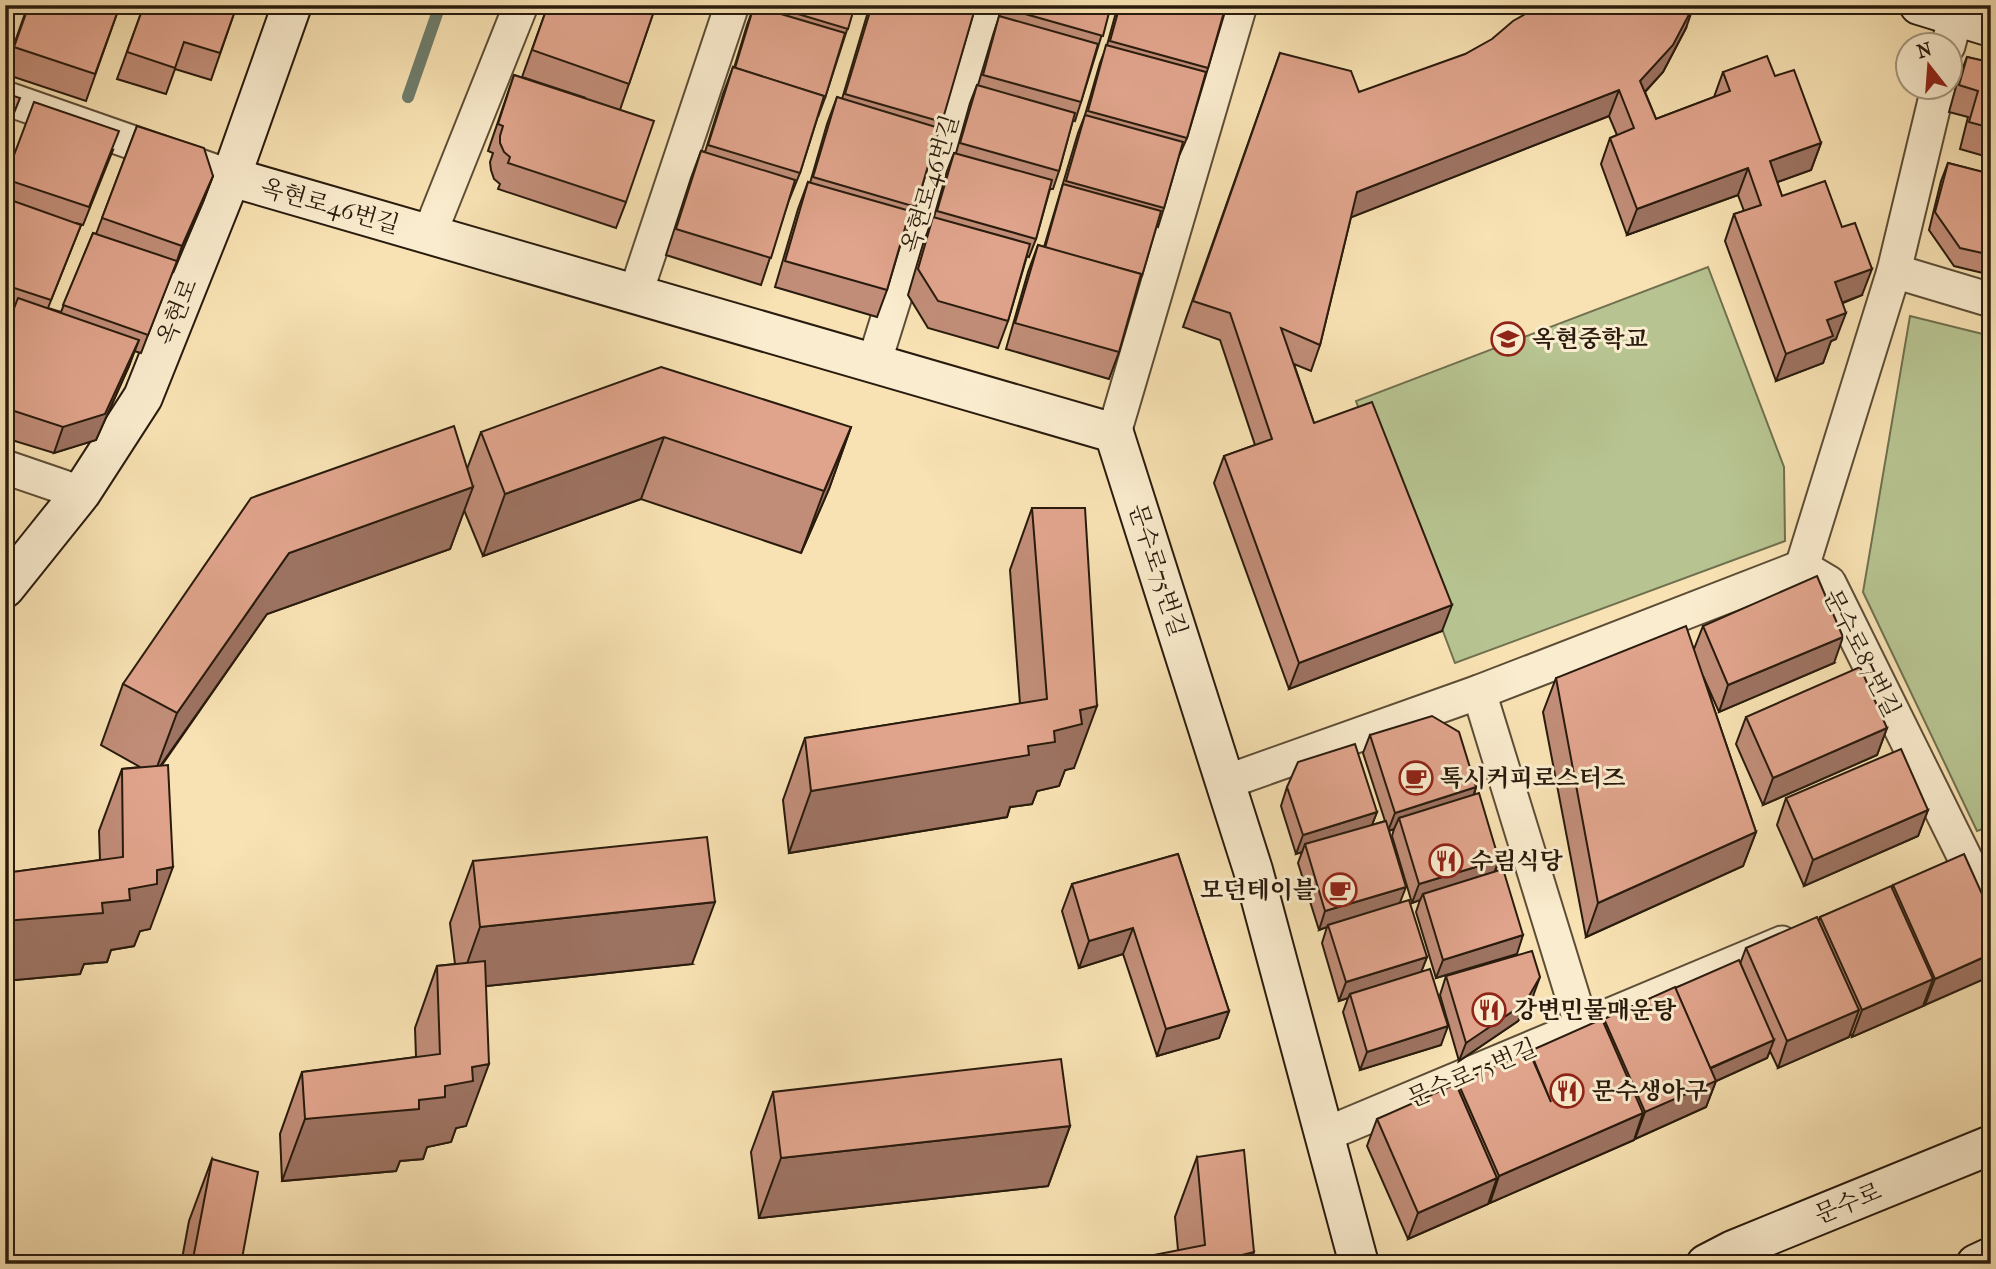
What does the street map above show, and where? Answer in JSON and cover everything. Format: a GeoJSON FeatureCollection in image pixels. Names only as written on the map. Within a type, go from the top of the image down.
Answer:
{"type":"FeatureCollection","features":[{"type":"Feature","properties":{"kind":"main road","name":"옥현로"},"geometry":{"type":"LineString","coordinates":[[5,588],[81,493],[143,397],[231,177],[292,5]]}},
{"type":"Feature","properties":{"kind":"main road"},"geometry":{"type":"LineString","coordinates":[[1919,5],[1963,23]]}},
{"type":"Feature","properties":{"kind":"main road","name":"옥현로46번길"},"geometry":{"type":"LineString","coordinates":[[231,177],[1114,433]]}},
{"type":"Feature","properties":{"kind":"main road","name":"문수로75번길"},"geometry":{"type":"LineString","coordinates":[[1114,433],[1253,870],[1359,1264]]}},
{"type":"Feature","properties":{"kind":"main road","name":"문수로"},"geometry":{"type":"LineString","coordinates":[[1706,1264],[1771,1234],[1991,1145]]}},
{"type":"Feature","properties":{"kind":"main road"},"geometry":{"type":"LineString","coordinates":[[1976,1264],[1991,1257]]}},
{"type":"Feature","properties":{"kind":"street","name":"옥현로46번길"},"geometry":{"type":"LineString","coordinates":[[429,235],[521,5]]}},
{"type":"Feature","properties":{"kind":"street"},"geometry":{"type":"LineString","coordinates":[[635,295],[732,5]]}},
{"type":"Feature","properties":{"kind":"street","name":"옥현로46번길"},"geometry":{"type":"LineString","coordinates":[[874,363],[986,5]]}},
{"type":"Feature","properties":{"kind":"street"},"geometry":{"type":"LineString","coordinates":[[1114,433],[1240,5]]}},
{"type":"Feature","properties":{"kind":"street"},"geometry":{"type":"LineString","coordinates":[[5,98],[231,177]]}},
{"type":"Feature","properties":{"kind":"street","name":"문수로87번길"},"geometry":{"type":"LineString","coordinates":[[1935,102],[1894,271],[1802,567],[1829,583],[1955,870],[1991,915]]}},
{"type":"Feature","properties":{"kind":"street"},"geometry":{"type":"LineString","coordinates":[[1894,271],[1991,300]]}},
{"type":"Feature","properties":{"kind":"street"},"geometry":{"type":"LineString","coordinates":[[5,467],[81,493]]}},
{"type":"Feature","properties":{"kind":"street"},"geometry":{"type":"LineString","coordinates":[[1226,782],[1479,692],[1802,567]]}},
{"type":"Feature","properties":{"kind":"street"},"geometry":{"type":"LineString","coordinates":[[1479,692],[1582,1027]]}},
{"type":"Feature","properties":{"kind":"street","name":"문수로75번길"},"geometry":{"type":"LineString","coordinates":[[1324,1135],[1814,929]]}},
{"type":"Feature","properties":{"kind":"green space"},"geometry":{"type":"Polygon","coordinates":[[[1708,267],[1784,467],[1785,541],[1455,663],[1356,401],[1708,267]]]}},
{"type":"Feature","properties":{"kind":"green space"},"geometry":{"type":"Polygon","coordinates":[[[1910,316],[1991,336],[1991,826],[1977,831],[1863,592],[1910,316]]]}},
{"type":"Feature","properties":{"kind":"building"},"geometry":{"type":"Polygon","coordinates":[[[5,5],[16,5],[5,35],[5,5]]]}},
{"type":"Feature","properties":{"kind":"building"},"geometry":{"type":"Polygon","coordinates":[[[29,5],[120,5],[95,74],[14,47],[29,5]]]}},
{"type":"Feature","properties":{"kind":"building"},"geometry":{"type":"Polygon","coordinates":[[[144,5],[237,5],[220,53],[184,42],[175,68],[127,52],[144,5]]]}},
{"type":"Feature","properties":{"kind":"building"},"geometry":{"type":"Polygon","coordinates":[[[548,5],[656,5],[629,84],[532,50],[548,5]]]}},
{"type":"Feature","properties":{"kind":"building"},"geometry":{"type":"Polygon","coordinates":[[[768,5],[855,5],[848,29],[768,5]]]}},
{"type":"Feature","properties":{"kind":"building"},"geometry":{"type":"Polygon","coordinates":[[[872,5],[976,5],[942,122],[845,94],[872,5]]]}},
{"type":"Feature","properties":{"kind":"building"},"geometry":{"type":"Polygon","coordinates":[[[1005,5],[1111,5],[1103,36],[1004,8],[1005,5]]]}},
{"type":"Feature","properties":{"kind":"building"},"geometry":{"type":"Polygon","coordinates":[[[1120,5],[1226,5],[1208,68],[1110,41],[1120,5]]]}},
{"type":"Feature","properties":{"kind":"building"},"geometry":{"type":"Polygon","coordinates":[[[1541,5],[1694,5],[1673,45],[1640,81],[1656,119],[1730,91],[1723,72],[1767,56],[1775,76],[1794,70],[1821,143],[1770,161],[1782,196],[1825,181],[1842,227],[1855,223],[1872,269],[1835,282],[1846,313],[1827,320],[1833,336],[1786,354],[1734,214],[1761,205],[1748,168],[1637,209],[1610,138],[1634,128],[1619,90],[1357,192],[1320,345],[1281,328],[1314,423],[1372,402],[1452,605],[1299,663],[1224,456],[1272,439],[1230,313],[1193,301],[1280,53],[1351,71],[1359,92],[1465,54],[1541,5]]]}},
{"type":"Feature","properties":{"kind":"building"},"geometry":{"type":"Polygon","coordinates":[[[754,6],[845,33],[825,98],[735,68],[754,6]]]}},
{"type":"Feature","properties":{"kind":"building"},"geometry":{"type":"Polygon","coordinates":[[[999,16],[1098,44],[1081,102],[983,75],[999,16]]]}},
{"type":"Feature","properties":{"kind":"building"},"geometry":{"type":"Polygon","coordinates":[[[1991,41],[1991,128],[1969,122],[1978,91],[1965,87],[1967,57],[1985,61],[1991,41]]]}},
{"type":"Feature","properties":{"kind":"building"},"geometry":{"type":"Polygon","coordinates":[[[1106,45],[1206,72],[1187,138],[1088,111],[1106,45]]]}},
{"type":"Feature","properties":{"kind":"building"},"geometry":{"type":"Polygon","coordinates":[[[733,67],[824,96],[800,173],[708,145],[733,67]]]}},
{"type":"Feature","properties":{"kind":"building"},"geometry":{"type":"Polygon","coordinates":[[[514,75],[654,121],[626,202],[508,163],[510,157],[500,143],[503,126],[498,124],[514,75]]]}},
{"type":"Feature","properties":{"kind":"building"},"geometry":{"type":"Polygon","coordinates":[[[977,85],[1075,113],[1059,171],[960,143],[977,85]]]}},
{"type":"Feature","properties":{"kind":"building"},"geometry":{"type":"Polygon","coordinates":[[[5,93],[20,98],[5,135],[5,93]]]}},
{"type":"Feature","properties":{"kind":"building"},"geometry":{"type":"Polygon","coordinates":[[[837,97],[939,128],[916,207],[813,177],[837,97]]]}},
{"type":"Feature","properties":{"kind":"building"},"geometry":{"type":"Polygon","coordinates":[[[34,102],[119,131],[89,207],[5,179],[34,102]]]}},
{"type":"Feature","properties":{"kind":"building"},"geometry":{"type":"Polygon","coordinates":[[[1085,115],[1183,142],[1164,208],[1066,181],[1085,115]]]}},
{"type":"Feature","properties":{"kind":"building"},"geometry":{"type":"Polygon","coordinates":[[[137,126],[204,148],[213,176],[182,246],[102,218],[137,126]]]}},
{"type":"Feature","properties":{"kind":"building"},"geometry":{"type":"Polygon","coordinates":[[[701,151],[795,180],[771,258],[676,229],[701,151]]]}},
{"type":"Feature","properties":{"kind":"building"},"geometry":{"type":"Polygon","coordinates":[[[954,153],[1052,180],[1036,239],[937,211],[954,153]]]}},
{"type":"Feature","properties":{"kind":"building"},"geometry":{"type":"Polygon","coordinates":[[[1948,163],[1991,174],[1991,255],[1960,248],[1935,212],[1948,163]]]}},
{"type":"Feature","properties":{"kind":"building"},"geometry":{"type":"Polygon","coordinates":[[[808,182],[910,211],[887,290],[785,261],[808,182]]]}},
{"type":"Feature","properties":{"kind":"building"},"geometry":{"type":"Polygon","coordinates":[[[1063,184],[1161,211],[1142,276],[1045,248],[1063,184]]]}},
{"type":"Feature","properties":{"kind":"building"},"geometry":{"type":"Polygon","coordinates":[[[5,198],[81,225],[51,300],[5,285],[5,198]]]}},
{"type":"Feature","properties":{"kind":"building"},"geometry":{"type":"Polygon","coordinates":[[[933,217],[1030,244],[1008,321],[938,301],[918,269],[933,217]]]}},
{"type":"Feature","properties":{"kind":"building"},"geometry":{"type":"Polygon","coordinates":[[[93,233],[177,261],[148,335],[63,305],[93,233]]]}},
{"type":"Feature","properties":{"kind":"building"},"geometry":{"type":"Polygon","coordinates":[[[1038,245],[1141,274],[1119,352],[1015,323],[1038,245]]]}},
{"type":"Feature","properties":{"kind":"building"},"geometry":{"type":"Polygon","coordinates":[[[18,298],[139,340],[105,414],[63,427],[5,408],[5,332],[18,298]]]}},
{"type":"Feature","properties":{"kind":"building"},"geometry":{"type":"Polygon","coordinates":[[[661,367],[851,427],[824,491],[664,437],[505,494],[481,432],[661,367]]]}},
{"type":"Feature","properties":{"kind":"building"},"geometry":{"type":"Polygon","coordinates":[[[454,426],[473,487],[289,553],[177,713],[123,684],[251,498],[454,426]]]}},
{"type":"Feature","properties":{"kind":"building"},"geometry":{"type":"Polygon","coordinates":[[[1032,508],[1085,508],[1097,706],[1080,710],[1082,724],[1054,731],[1055,742],[1028,746],[1029,755],[811,791],[805,738],[1047,699],[1032,508]]]}},
{"type":"Feature","properties":{"kind":"building"},"geometry":{"type":"Polygon","coordinates":[[[1817,576],[1843,637],[1728,685],[1703,626],[1817,576]]]}},
{"type":"Feature","properties":{"kind":"building"},"geometry":{"type":"Polygon","coordinates":[[[1686,626],[1756,832],[1598,903],[1556,678],[1686,626]]]}},
{"type":"Feature","properties":{"kind":"building"},"geometry":{"type":"Polygon","coordinates":[[[1860,667],[1887,728],[1773,778],[1746,717],[1860,667]]]}},
{"type":"Feature","properties":{"kind":"building"},"geometry":{"type":"Polygon","coordinates":[[[1432,716],[1459,732],[1476,787],[1395,813],[1370,735],[1432,716]]]}},
{"type":"Feature","properties":{"kind":"building"},"geometry":{"type":"Polygon","coordinates":[[[1355,744],[1377,812],[1303,835],[1287,787],[1298,762],[1355,744]]]}},
{"type":"Feature","properties":{"kind":"building"},"geometry":{"type":"Polygon","coordinates":[[[1901,749],[1928,810],[1813,860],[1786,798],[1901,749]]]}},
{"type":"Feature","properties":{"kind":"building"},"geometry":{"type":"Polygon","coordinates":[[[168,765],[173,867],[157,870],[157,884],[129,889],[130,900],[102,903],[103,913],[5,921],[5,873],[123,857],[122,769],[168,765]]]}},
{"type":"Feature","properties":{"kind":"building"},"geometry":{"type":"Polygon","coordinates":[[[1479,793],[1499,860],[1419,884],[1399,818],[1479,793]]]}},
{"type":"Feature","properties":{"kind":"building"},"geometry":{"type":"Polygon","coordinates":[[[1386,821],[1406,887],[1325,911],[1305,844],[1386,821]]]}},
{"type":"Feature","properties":{"kind":"building"},"geometry":{"type":"Polygon","coordinates":[[[707,837],[715,902],[480,927],[473,861],[707,837]]]}},
{"type":"Feature","properties":{"kind":"building"},"geometry":{"type":"Polygon","coordinates":[[[1178,854],[1229,1011],[1166,1029],[1133,928],[1089,941],[1072,884],[1178,854]]]}},
{"type":"Feature","properties":{"kind":"building"},"geometry":{"type":"Polygon","coordinates":[[[1964,854],[1991,914],[1991,954],[1935,979],[1893,885],[1964,854]]]}},
{"type":"Feature","properties":{"kind":"building"},"geometry":{"type":"Polygon","coordinates":[[[1503,869],[1523,935],[1443,960],[1423,894],[1503,869]]]}},
{"type":"Feature","properties":{"kind":"building"},"geometry":{"type":"Polygon","coordinates":[[[1891,886],[1933,979],[1862,1010],[1820,917],[1891,886]]]}},
{"type":"Feature","properties":{"kind":"building"},"geometry":{"type":"Polygon","coordinates":[[[1409,900],[1427,957],[1346,982],[1328,925],[1409,900]]]}},
{"type":"Feature","properties":{"kind":"building"},"geometry":{"type":"Polygon","coordinates":[[[1817,917],[1859,1010],[1787,1041],[1746,948],[1817,917]]]}},
{"type":"Feature","properties":{"kind":"building"},"geometry":{"type":"Polygon","coordinates":[[[1532,951],[1540,977],[1525,1003],[1466,1043],[1446,976],[1532,951]]]}},
{"type":"Feature","properties":{"kind":"building"},"geometry":{"type":"Polygon","coordinates":[[[1739,960],[1774,1040],[1710,1068],[1675,988],[1739,960]]]}},
{"type":"Feature","properties":{"kind":"building"},"geometry":{"type":"Polygon","coordinates":[[[485,961],[489,1064],[472,1067],[473,1081],[445,1086],[445,1097],[419,1100],[419,1109],[305,1119],[302,1072],[440,1054],[437,966],[485,961]]]}},
{"type":"Feature","properties":{"kind":"building"},"geometry":{"type":"Polygon","coordinates":[[[1430,969],[1448,1026],[1367,1052],[1350,994],[1430,969]]]}},
{"type":"Feature","properties":{"kind":"building"},"geometry":{"type":"Polygon","coordinates":[[[1675,987],[1716,1081],[1645,1112],[1604,1019],[1675,987]]]}},
{"type":"Feature","properties":{"kind":"building"},"geometry":{"type":"Polygon","coordinates":[[[1602,1019],[1643,1113],[1499,1176],[1458,1083],[1529,1051],[1551,1102],[1530,1051],[1602,1019]]]}},
{"type":"Feature","properties":{"kind":"building"},"geometry":{"type":"Polygon","coordinates":[[[1061,1059],[1070,1126],[781,1158],[773,1092],[1061,1059]]]}},
{"type":"Feature","properties":{"kind":"building"},"geometry":{"type":"Polygon","coordinates":[[[1456,1084],[1497,1178],[1418,1213],[1377,1119],[1456,1084]]]}},
{"type":"Feature","properties":{"kind":"building"},"geometry":{"type":"Polygon","coordinates":[[[1244,1150],[1254,1252],[1238,1256],[1239,1264],[1108,1264],[1205,1245],[1197,1157],[1244,1150]]]}},
{"type":"Feature","properties":{"kind":"building"},"geometry":{"type":"Polygon","coordinates":[[[212,1159],[258,1172],[241,1264],[192,1264],[212,1159]]]}},
{"type":"Feature","properties":{"kind":"waterway"},"geometry":{"type":"LineString","coordinates":[[408,97],[440,5]]}},
{"type":"Feature","properties":{"kind":"place","name":"옥현중학교"},"geometry":{"type":"Point","coordinates":[1508,339]}},
{"type":"Feature","properties":{"kind":"place","name":"톡시커피로스터즈"},"geometry":{"type":"Point","coordinates":[1416,778]}},
{"type":"Feature","properties":{"kind":"place","name":"수림식당"},"geometry":{"type":"Point","coordinates":[1446,861]}},
{"type":"Feature","properties":{"kind":"place","name":"모던테이블"},"geometry":{"type":"Point","coordinates":[1340,890]}},
{"type":"Feature","properties":{"kind":"place","name":"강변민물매운탕"},"geometry":{"type":"Point","coordinates":[1489,1010]}},
{"type":"Feature","properties":{"kind":"place","name":"문수생아구"},"geometry":{"type":"Point","coordinates":[1567,1091]}}]}
